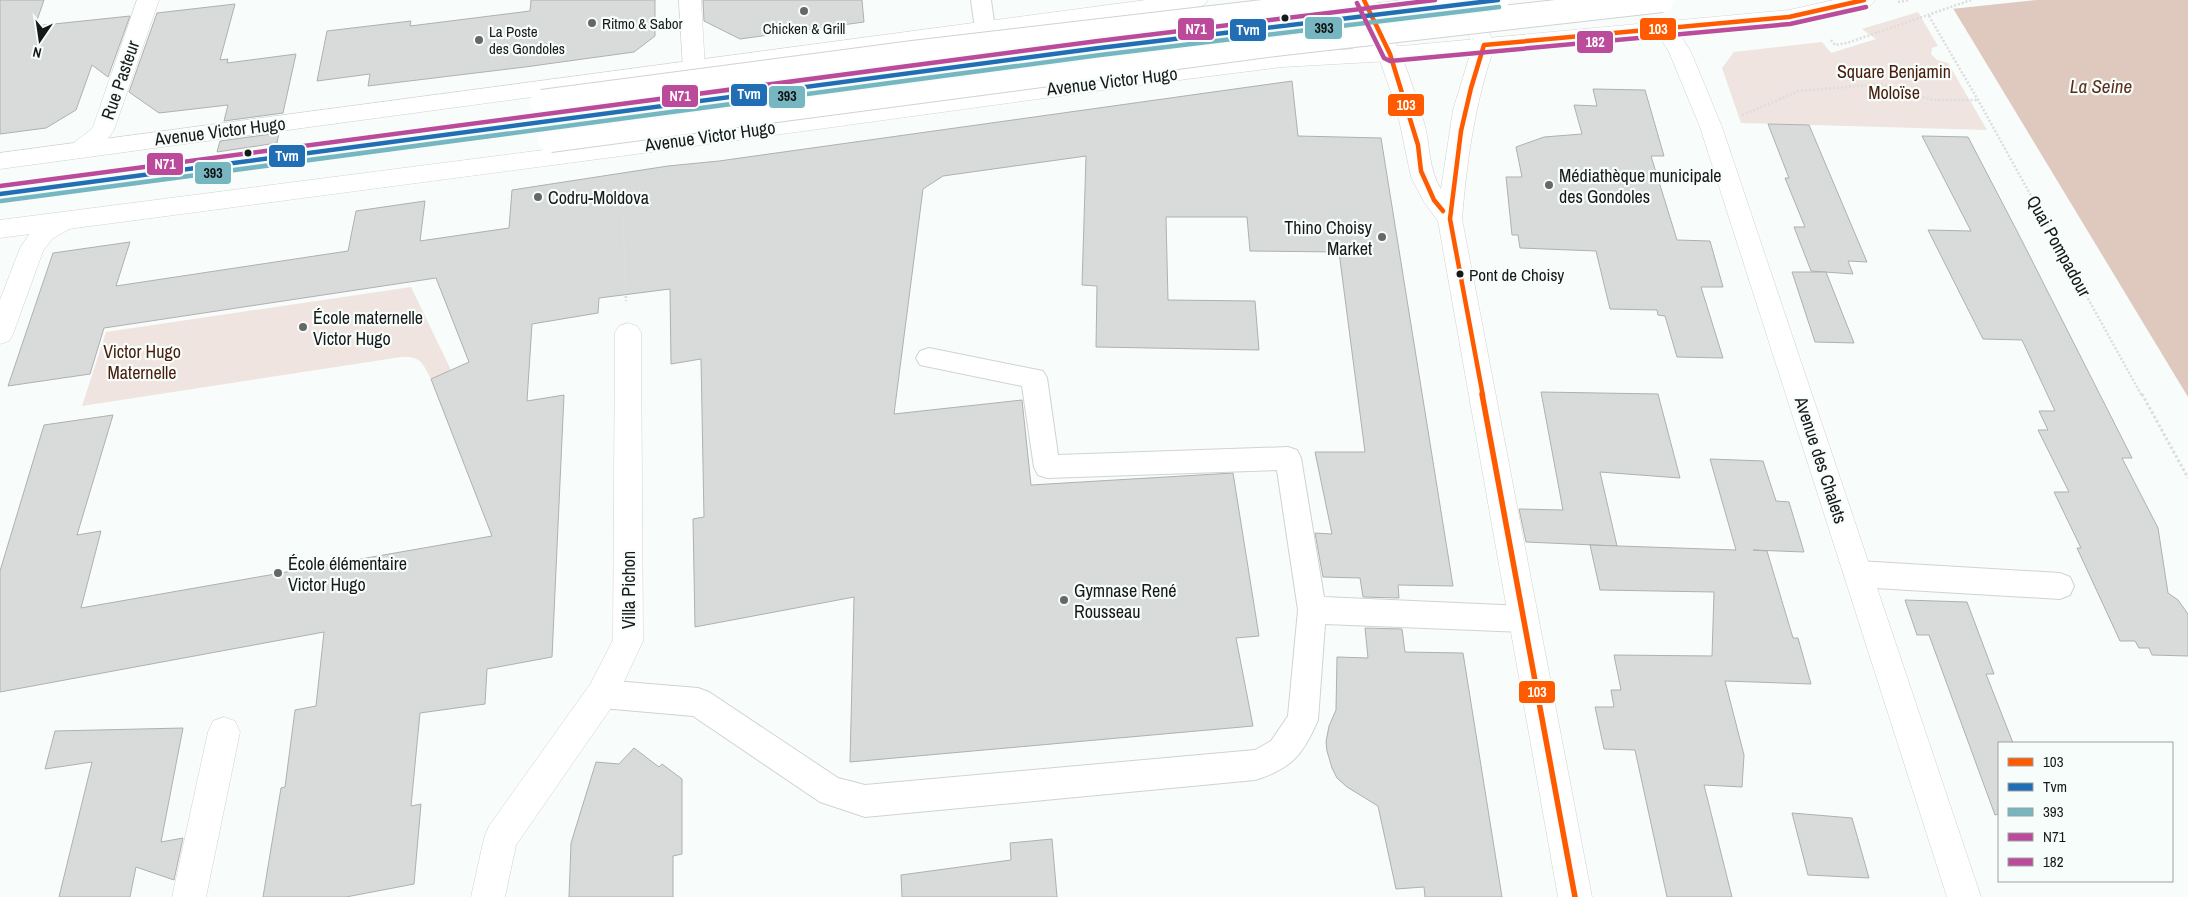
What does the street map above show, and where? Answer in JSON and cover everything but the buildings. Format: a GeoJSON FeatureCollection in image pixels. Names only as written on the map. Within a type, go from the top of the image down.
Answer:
{"type":"FeatureCollection","features":[{"type":"Feature","properties":{"kind":"main road","name":"Rue Pasteur"},"geometry":{"type":"LineString","coordinates":[[79,150],[93,142],[103,130],[148,0]]}},
{"type":"Feature","properties":{"kind":"main road"},"geometry":{"type":"LineString","coordinates":[[690,0],[694,68]]}},
{"type":"Feature","properties":{"kind":"main road","name":"Avenue Victor Hugo"},"geometry":{"type":"LineString","coordinates":[[0,161],[1197,0]]}},
{"type":"Feature","properties":{"kind":"main road","name":"Avenue Victor Hugo"},"geometry":{"type":"LineString","coordinates":[[361,181],[548,122],[922,52],[1364,0]]}},
{"type":"Feature","properties":{"kind":"main road"},"geometry":{"type":"LineString","coordinates":[[1364,0],[1390,54],[1414,130],[1421,171],[1434,200],[1450,219]]}},
{"type":"Feature","properties":{"kind":"main road"},"geometry":{"type":"LineString","coordinates":[[1462,0],[1484,45],[1471,82],[1459,131],[1450,219],[1575,897]]}},
{"type":"Feature","properties":{"kind":"main road","name":"Avenue Victor Hugo"},"geometry":{"type":"LineString","coordinates":[[411,107],[548,122],[1662,0]]}},
{"type":"Feature","properties":{"kind":"main road","name":"Avenue Victor Hugo"},"geometry":{"type":"LineString","coordinates":[[0,229],[621,148],[1140,77],[1282,60],[1390,54],[1789,17],[1864,0]]}},
{"type":"Feature","properties":{"kind":"main road","name":"Avenue des Chalets"},"geometry":{"type":"LineString","coordinates":[[1665,28],[1680,52],[1711,127],[1964,897]]}},
{"type":"Feature","properties":{"kind":"main road"},"geometry":{"type":"LineString","coordinates":[[0,334],[32,248],[43,233],[62,222]]}},
{"type":"Feature","properties":{"kind":"main road","name":"Villa Pichon"},"geometry":{"type":"LineString","coordinates":[[488,897],[501,838],[602,694],[628,642],[628,333]]}},
{"type":"Feature","properties":{"kind":"main road"},"geometry":{"type":"LineString","coordinates":[[189,897],[224,732]]}},
{"type":"Feature","properties":{"kind":"lane"},"geometry":{"type":"LineString","coordinates":[[981,0],[985,28]]}},
{"type":"Feature","properties":{"kind":"lane"},"geometry":{"type":"LineString","coordinates":[[1338,0],[1355,42],[1390,54]]}},
{"type":"Feature","properties":{"kind":"lane","name":"Avenue Victor Hugo"},"geometry":{"type":"LineString","coordinates":[[0,194],[1099,48],[1498,0]]}},
{"type":"Feature","properties":{"kind":"lane"},"geometry":{"type":"LineString","coordinates":[[602,694],[698,702],[831,791],[865,801],[1255,765],[1268,761],[1282,752],[1303,720],[1312,610],[1288,458],[1047,467],[1034,378],[929,358]]}},
{"type":"Feature","properties":{"kind":"lane"},"geometry":{"type":"LineString","coordinates":[[1858,574],[2060,586]]}},
{"type":"Feature","properties":{"kind":"lane"},"geometry":{"type":"LineString","coordinates":[[1312,610],[1524,619]]}},
{"type":"Feature","properties":{"kind":"path"},"geometry":{"type":"LineString","coordinates":[[1847,43],[1971,0]]}},
{"type":"Feature","properties":{"kind":"path","name":"Quai Pompadour"},"geometry":{"type":"LineString","coordinates":[[1929,16],[1978,100],[2188,478]]}},
{"type":"Feature","properties":{"kind":"path"},"geometry":{"type":"LineString","coordinates":[[1711,127],[1799,91],[1881,84],[1933,100],[1978,100]]}},
{"type":"Feature","properties":{"kind":"path"},"geometry":{"type":"LineString","coordinates":[[623,212],[628,333]]}},
{"type":"Feature","properties":{"kind":"green space","name":"Square Benjamin Moloïse"},"geometry":{"type":"Polygon","coordinates":[[[1918,12],[1938,46],[1932,48],[1931,54],[1937,60],[1948,63],[1987,130],[1741,123],[1722,68],[1734,52],[1822,42],[1831,53],[1876,39],[1862,29],[1918,12]]]}},
{"type":"Feature","properties":{"kind":"green space","name":"Victor Hugo Maternelle"},"geometry":{"type":"Polygon","coordinates":[[[411,287],[451,370],[431,379],[420,361],[401,357],[82,406],[106,332],[411,287]]]}},
{"type":"Feature","properties":{"kind":"water","name":"La Seine"},"geometry":{"type":"Polygon","coordinates":[[[1947,0],[2188,0],[2188,397],[1951,5],[1947,0]]]}},
{"type":"Feature","properties":{"kind":"pier"},"geometry":{"type":"Polygon","coordinates":[[[1944,0],[2037,0],[1951,9],[1944,0]]]}},
{"type":"Feature","properties":{"kind":"transit line","name":"103"},"geometry":{"type":"LineString","coordinates":[[1364,0],[1390,54],[1418,145],[1421,171],[1434,200],[1443,211]]}},
{"type":"Feature","properties":{"kind":"transit line","name":"N71"},"geometry":{"type":"LineString","coordinates":[[0,186],[1098,41],[1435,0]]}},
{"type":"Feature","properties":{"kind":"transit line","name":"Tvm"},"geometry":{"type":"LineString","coordinates":[[0,194],[1099,48],[1498,0]]}},
{"type":"Feature","properties":{"kind":"transit line","name":"103"},"geometry":{"type":"LineString","coordinates":[[1575,897],[1450,219],[1461,131],[1477,66],[1484,45],[1789,17],[1864,0]]}},
{"type":"Feature","properties":{"kind":"transit line","name":"182"},"geometry":{"type":"LineString","coordinates":[[1357,3],[1384,58],[1390,61],[1790,24],[1866,7]]}},
{"type":"Feature","properties":{"kind":"transit line","name":"393"},"geometry":{"type":"LineString","coordinates":[[1,201],[1100,55],[1499,7]]}},
{"type":"Feature","properties":{"kind":"place","name":"Chicken & Grill"},"geometry":{"type":"Point","coordinates":[804,11]}},
{"type":"Feature","properties":{"kind":"place","name":"Ritmo & Sabor"},"geometry":{"type":"Point","coordinates":[592,23]}},
{"type":"Feature","properties":{"kind":"place","name":"La Poste des Gondoles"},"geometry":{"type":"Point","coordinates":[479,40]}},
{"type":"Feature","properties":{"kind":"place","name":"Médiathèque municipale des Gondoles"},"geometry":{"type":"Point","coordinates":[1549,185]}},
{"type":"Feature","properties":{"kind":"place","name":"Codru-Moldova"},"geometry":{"type":"Point","coordinates":[538,197]}},
{"type":"Feature","properties":{"kind":"place","name":"Thino Choisy Market"},"geometry":{"type":"Point","coordinates":[1382,237]}},
{"type":"Feature","properties":{"kind":"place","name":"Pont de Choisy"},"geometry":{"type":"Point","coordinates":[1460,274]}},
{"type":"Feature","properties":{"kind":"place","name":"École maternelle Victor Hugo"},"geometry":{"type":"Point","coordinates":[303,327]}},
{"type":"Feature","properties":{"kind":"place","name":"École élémentaire Victor Hugo"},"geometry":{"type":"Point","coordinates":[278,573]}},
{"type":"Feature","properties":{"kind":"place","name":"Gymnase René Rousseau"},"geometry":{"type":"Point","coordinates":[1064,600]}}]}
